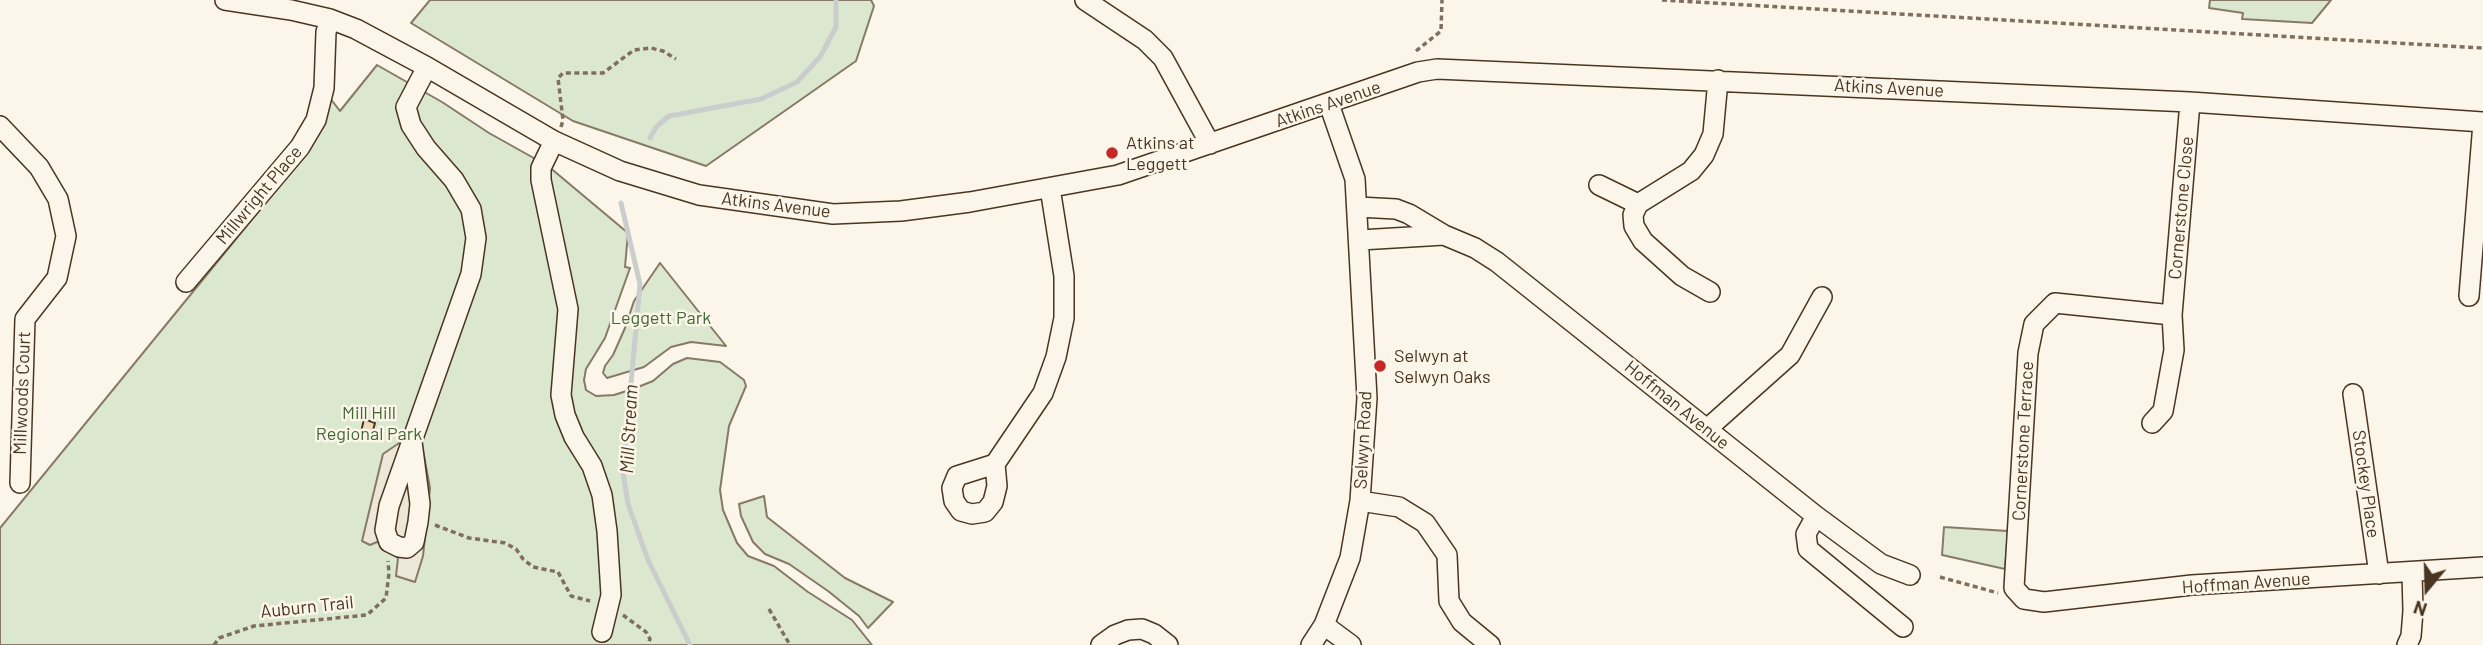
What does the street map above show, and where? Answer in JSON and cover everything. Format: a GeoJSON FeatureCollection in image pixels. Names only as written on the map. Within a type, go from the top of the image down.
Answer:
{"type":"FeatureCollection","features":[{"type":"Feature","properties":{"kind":"street","name":"Atkins Avenue"},"geometry":{"type":"LineString","coordinates":[[225,0],[291,10],[330,19],[356,29],[427,66],[554,141],[620,171],[699,195],[833,214],[901,211],[1118,175],[1418,72],[1437,69],[2190,102],[2483,122]]}},
{"type":"Feature","properties":{"kind":"street"},"geometry":{"type":"LineString","coordinates":[[1085,0],[1145,40],[1163,58],[1210,144]]}},
{"type":"Feature","properties":{"kind":"street","name":"Millwright Place"},"geometry":{"type":"LineString","coordinates":[[186,282],[300,147],[316,120],[324,88],[326,32],[330,19]]}},
{"type":"Feature","properties":{"kind":"street"},"geometry":{"type":"LineString","coordinates":[[412,442],[420,504],[414,542],[407,548],[390,542],[385,530],[389,506],[471,274],[476,238],[471,209],[454,180],[426,148],[411,125],[406,107],[427,66]]}},
{"type":"Feature","properties":{"kind":"street"},"geometry":{"type":"LineString","coordinates":[[1710,292],[1682,276],[1643,241],[1634,226],[1633,215],[1638,204],[1671,186],[1691,171],[1704,155],[1713,134],[1718,80]]}},
{"type":"Feature","properties":{"kind":"street","name":"Cornerstone Close"},"geometry":{"type":"LineString","coordinates":[[2152,423],[2163,411],[2174,350],[2172,314],[2190,102]]}},
{"type":"Feature","properties":{"kind":"street","name":"Selwyn Road"},"geometry":{"type":"LineString","coordinates":[[1311,645],[1324,625],[1350,558],[1360,501],[1367,398],[1355,178],[1329,104]]}},
{"type":"Feature","properties":{"kind":"street"},"geometry":{"type":"LineString","coordinates":[[2469,296],[2483,122]]}},
{"type":"Feature","properties":{"kind":"street","name":"Millwoods Court"},"geometry":{"type":"LineString","coordinates":[[0,126],[39,167],[58,199],[66,236],[57,278],[24,319],[20,483]]}},
{"type":"Feature","properties":{"kind":"street"},"geometry":{"type":"LineString","coordinates":[[554,141],[541,168],[541,180],[568,309],[561,394],[565,415],[574,437],[592,466],[602,495],[611,572],[609,608],[602,632]]}},
{"type":"Feature","properties":{"kind":"street"},"geometry":{"type":"LineString","coordinates":[[1599,185],[1638,204]]}},
{"type":"Feature","properties":{"kind":"street"},"geometry":{"type":"LineString","coordinates":[[995,464],[1043,393],[1056,357],[1064,318],[1065,276],[1050,188]]}},
{"type":"Feature","properties":{"kind":"street","name":"Hoffman Avenue"},"geometry":{"type":"LineString","coordinates":[[1358,207],[1396,209],[1409,214],[1497,262],[1816,516],[1881,564],[1910,575]]}},
{"type":"Feature","properties":{"kind":"street","name":"Hoffman Avenue"},"geometry":{"type":"LineString","coordinates":[[1360,240],[1444,235]]}},
{"type":"Feature","properties":{"kind":"street"},"geometry":{"type":"LineString","coordinates":[[1707,429],[1790,355],[1822,297]]}},
{"type":"Feature","properties":{"kind":"street","name":"Cornerstone Terrace"},"geometry":{"type":"LineString","coordinates":[[2006,590],[2028,353],[2034,324],[2055,303],[2172,314]]}},
{"type":"Feature","properties":{"kind":"street","name":"Stockey Place"},"geometry":{"type":"LineString","coordinates":[[2353,394],[2379,574]]}},
{"type":"Feature","properties":{"kind":"street"},"geometry":{"type":"LineString","coordinates":[[1360,501],[1399,507],[1425,523],[1447,555],[1449,601],[1462,622],[1490,645]]}},
{"type":"Feature","properties":{"kind":"street"},"geometry":{"type":"LineString","coordinates":[[1816,516],[1806,534],[1808,549],[1903,626]]}},
{"type":"Feature","properties":{"kind":"street","name":"Hoffman Avenue"},"geometry":{"type":"LineString","coordinates":[[2006,590],[2024,599],[2044,602],[2192,585],[2483,567]]}},
{"type":"Feature","properties":{"kind":"street"},"geometry":{"type":"LineString","coordinates":[[2407,645],[2411,636],[2413,611],[2412,573]]}},
{"type":"Feature","properties":{"kind":"street"},"geometry":{"type":"LineString","coordinates":[[1324,625],[1351,645]]}},
{"type":"Feature","properties":{"kind":"street"},"geometry":{"type":"LineString","coordinates":[[1101,645],[1128,629],[1142,629],[1168,645]]}},
{"type":"Feature","properties":{"kind":"path"},"geometry":{"type":"LineString","coordinates":[[1416,51],[1441,31],[1442,0]]}},
{"type":"Feature","properties":{"kind":"path"},"geometry":{"type":"LineString","coordinates":[[1662,0],[2483,48]]}},
{"type":"Feature","properties":{"kind":"path"},"geometry":{"type":"LineString","coordinates":[[554,141],[563,120],[558,84],[559,76],[563,73],[603,74],[635,50],[651,48],[676,59]]}},
{"type":"Feature","properties":{"kind":"path"},"geometry":{"type":"LineString","coordinates":[[418,523],[427,526],[438,524],[469,538],[505,542],[516,549],[533,567],[558,572],[571,596],[609,608],[629,618],[646,632],[650,639],[648,645]]}},
{"type":"Feature","properties":{"kind":"path","name":"Auburn Trail"},"geometry":{"type":"LineString","coordinates":[[214,645],[219,638],[254,626],[367,615],[386,598],[389,573],[386,546],[390,542]]}},
{"type":"Feature","properties":{"kind":"path"},"geometry":{"type":"LineString","coordinates":[[1940,577],[2006,590]]}},
{"type":"Feature","properties":{"kind":"path"},"geometry":{"type":"LineString","coordinates":[[769,609],[790,645]]}},
{"type":"Feature","properties":{"kind":"green space"},"geometry":{"type":"Polygon","coordinates":[[[430,0],[871,0],[874,6],[856,61],[706,166],[573,121],[411,23],[430,0]]]}},
{"type":"Feature","properties":{"kind":"green space"},"geometry":{"type":"Polygon","coordinates":[[[2210,0],[2331,0],[2312,23],[2242,19],[2243,13],[2209,8],[2210,0]]]}},
{"type":"Feature","properties":{"kind":"green space","name":"Mill Hill Regional Park"},"geometry":{"type":"Polygon","coordinates":[[[377,65],[548,166],[628,233],[625,267],[630,268],[605,338],[586,369],[586,390],[596,396],[614,395],[633,389],[653,381],[673,364],[687,358],[720,362],[744,380],[746,386],[729,426],[720,490],[723,510],[737,543],[748,556],[774,566],[852,620],[872,645],[0,645],[0,528],[307,152],[330,98],[340,111],[377,65]]]}},
{"type":"Feature","properties":{"kind":"green space","name":"Leggett Park"},"geometry":{"type":"Polygon","coordinates":[[[660,263],[726,346],[691,342],[671,347],[644,367],[607,378],[603,373],[605,366],[613,355],[634,301],[660,263]]]}},
{"type":"Feature","properties":{"kind":"green space"},"geometry":{"type":"Polygon","coordinates":[[[764,496],[767,517],[845,578],[893,602],[868,628],[859,616],[828,591],[789,564],[765,554],[753,542],[741,516],[739,504],[764,496]]]}},
{"type":"Feature","properties":{"kind":"green space"},"geometry":{"type":"Polygon","coordinates":[[[1944,527],[2008,531],[2005,569],[1942,555],[1944,527]]]}},
{"type":"Feature","properties":{"kind":"shaded area"},"geometry":{"type":"Polygon","coordinates":[[[405,439],[422,445],[430,488],[423,556],[415,582],[396,576],[398,558],[386,546],[377,542],[370,545],[362,541],[383,454],[405,439]]]}},
{"type":"Feature","properties":{"kind":"building"},"geometry":{"type":"Polygon","coordinates":[[[364,419],[375,423],[372,434],[361,432],[364,419]]]}},
{"type":"Feature","properties":{"kind":"waterway","name":"Mill Stream"},"geometry":{"type":"LineString","coordinates":[[650,138],[656,127],[669,116],[761,99],[797,82],[820,57],[836,27],[836,0]]}},
{"type":"Feature","properties":{"kind":"waterway","name":"Mill Stream"},"geometry":{"type":"LineString","coordinates":[[621,203],[640,284],[623,472],[628,504],[648,560],[690,645]]}},
{"type":"Feature","properties":{"kind":"place","name":"Atkins at Leggett"},"geometry":{"type":"Point","coordinates":[1112,153]}},
{"type":"Feature","properties":{"kind":"place","name":"Selwyn at Selwyn Oaks"},"geometry":{"type":"Point","coordinates":[1380,366]}}]}
